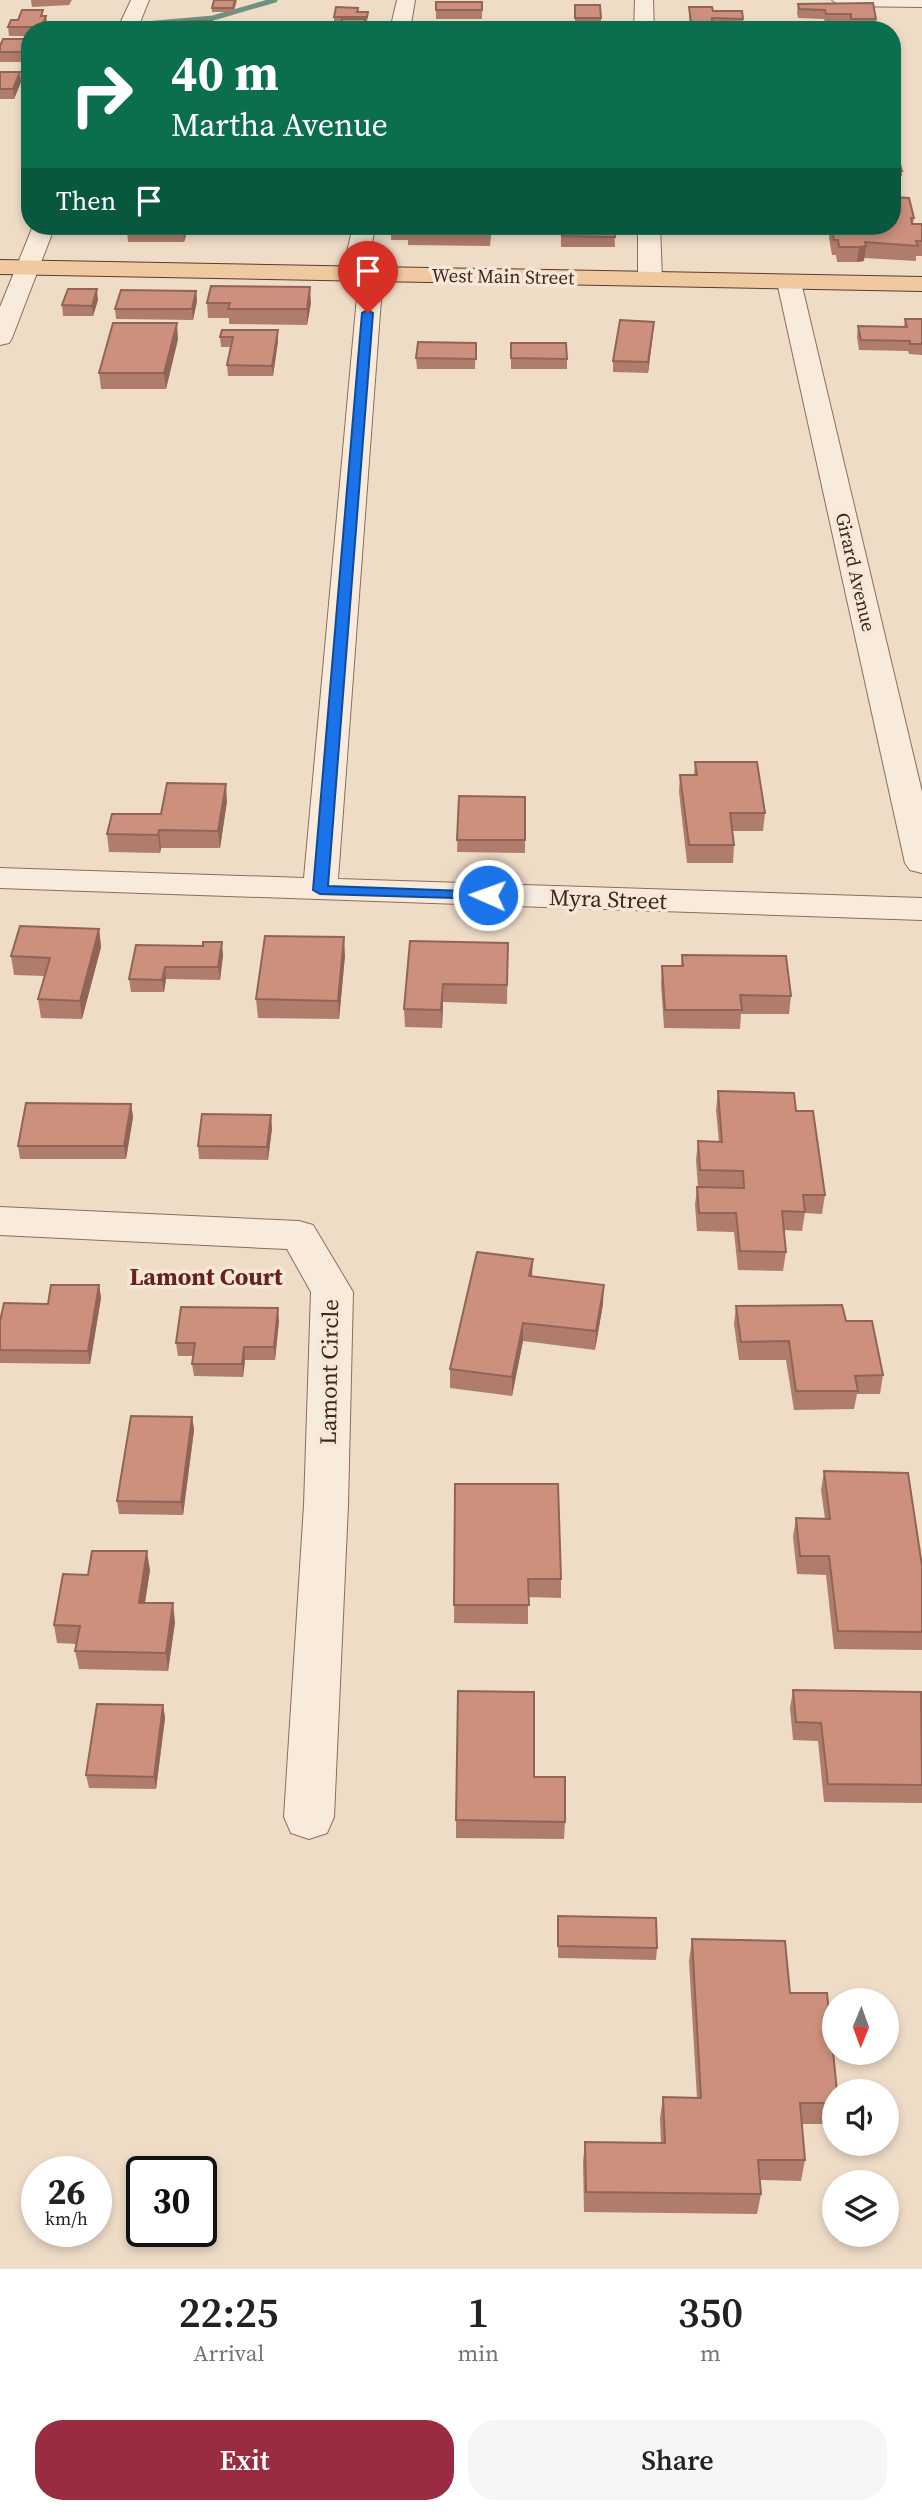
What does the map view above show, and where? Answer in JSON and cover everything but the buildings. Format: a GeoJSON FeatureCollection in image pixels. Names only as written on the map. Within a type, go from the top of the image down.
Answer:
{"type":"FeatureCollection","features":[{"type":"Feature","properties":{"kind":"main road","name":"West Main Street"},"geometry":{"type":"LineString","coordinates":[[0,267],[922,284]]}},
{"type":"Feature","properties":{"kind":"street"},"geometry":{"type":"LineString","coordinates":[[131,21],[140,0]]}},
{"type":"Feature","properties":{"kind":"street"},"geometry":{"type":"LineString","coordinates":[[402,21],[406,0]]}},
{"type":"Feature","properties":{"kind":"street"},"geometry":{"type":"LineString","coordinates":[[644,0],[644,21]]}},
{"type":"Feature","properties":{"kind":"street"},"geometry":{"type":"LineString","coordinates":[[841,0],[922,0]]}},
{"type":"Feature","properties":{"kind":"street"},"geometry":{"type":"LineString","coordinates":[[0,338],[40,235]]}},
{"type":"Feature","properties":{"kind":"street"},"geometry":{"type":"LineString","coordinates":[[320,890],[370,286],[357,261],[362,235]]}},
{"type":"Feature","properties":{"kind":"street"},"geometry":{"type":"LineString","coordinates":[[649,235],[650,279]]}},
{"type":"Feature","properties":{"kind":"street","name":"Girard Avenue"},"geometry":{"type":"LineString","coordinates":[[789,282],[922,863]]}},
{"type":"Feature","properties":{"kind":"street","name":"Myra Street"},"geometry":{"type":"LineString","coordinates":[[0,878],[922,909]]}},
{"type":"Feature","properties":{"kind":"street","name":"Lamont Circle"},"geometry":{"type":"LineString","coordinates":[[0,1220],[299,1236],[332,1292],[326,1505],[309,1816]]}},
{"type":"Feature","properties":{"kind":"waterway"},"geometry":{"type":"LineString","coordinates":[[179,21],[213,18],[275,0]]}},
{"type":"Feature","properties":{"kind":"district","name":"Lamont Court"},"geometry":{"type":"Point","coordinates":[206,1276]}},
{"type":"Feature","properties":{"kind":"route"},"geometry":{"type":"LineString","coordinates":[[368,313],[320,890],[488,895]]}}]}
